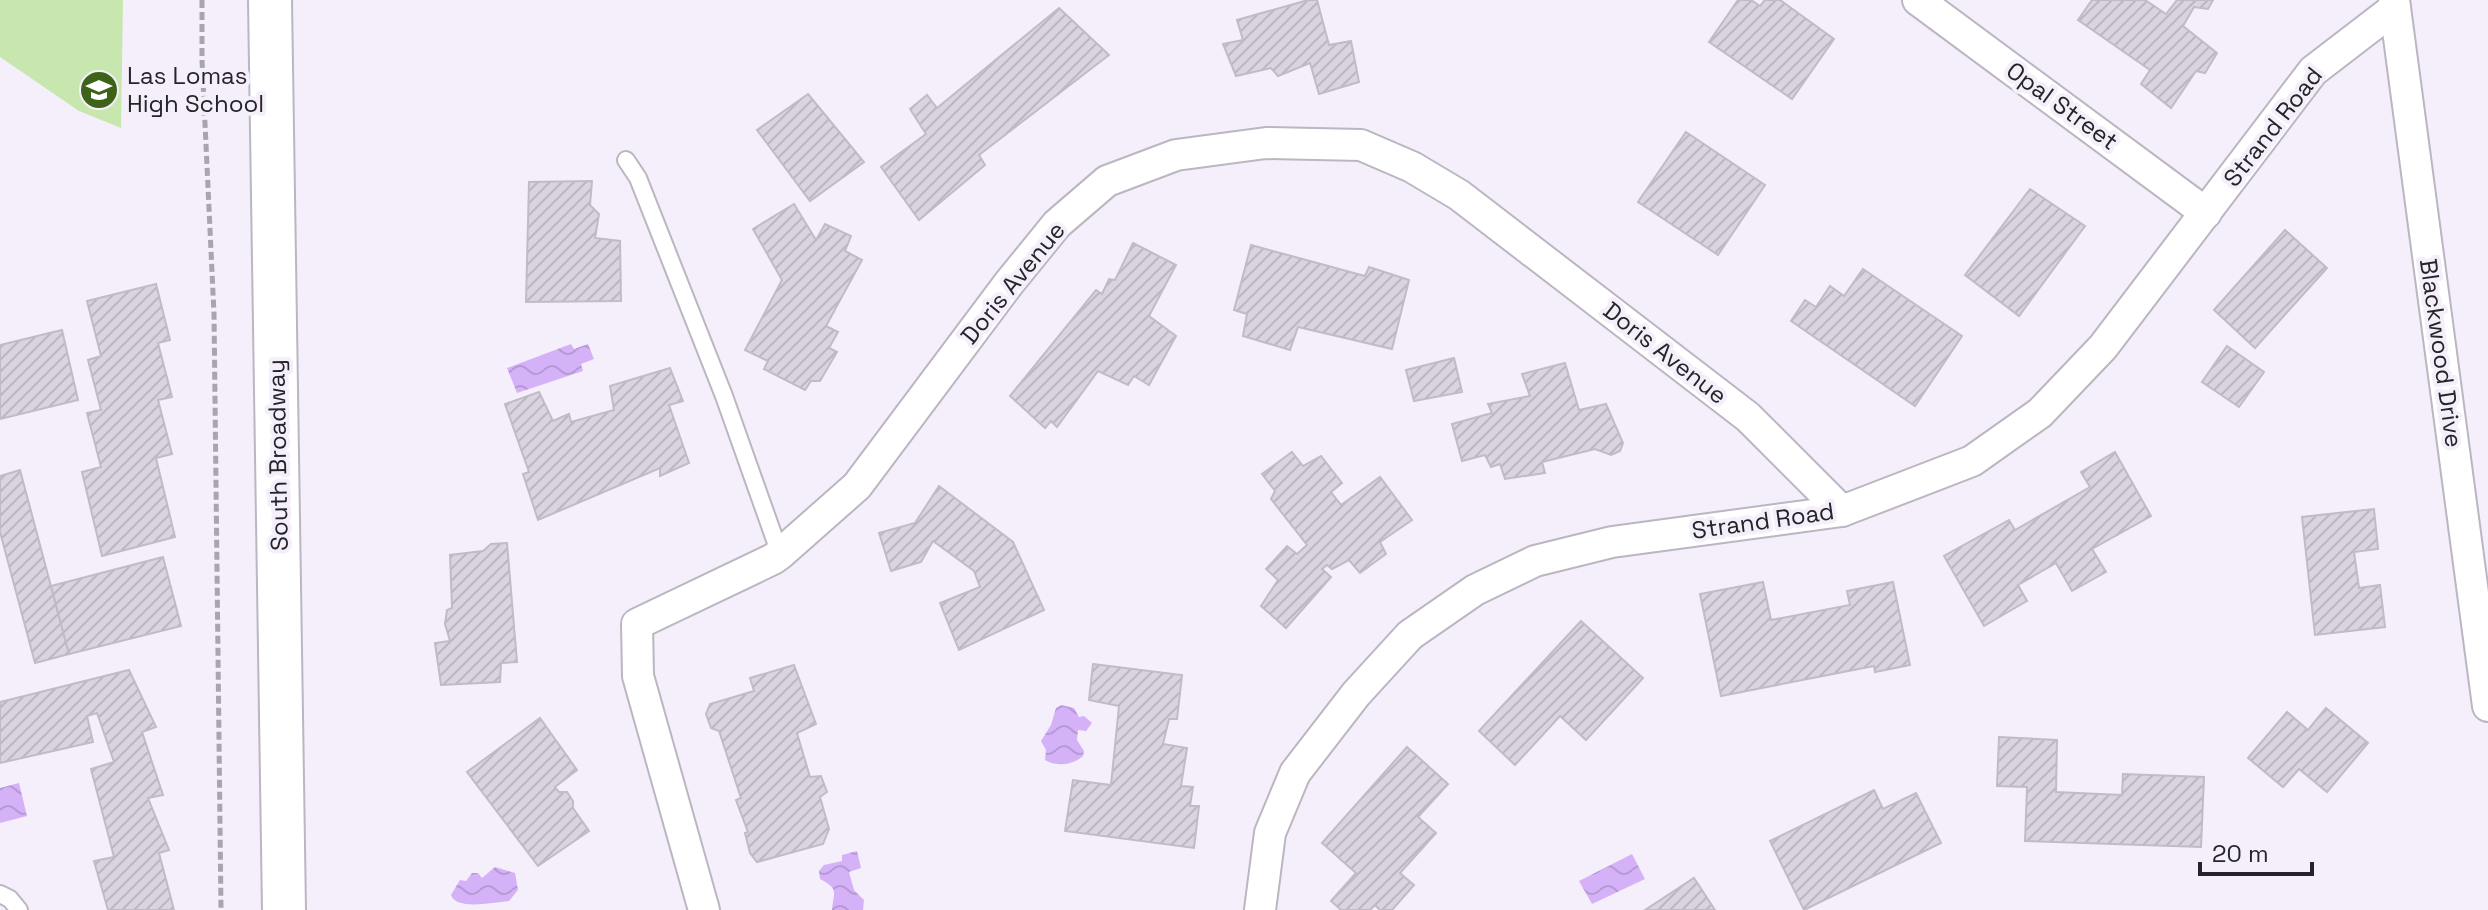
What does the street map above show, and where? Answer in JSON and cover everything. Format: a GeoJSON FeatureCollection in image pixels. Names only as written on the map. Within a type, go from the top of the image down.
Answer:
{"type":"FeatureCollection","features":[{"type":"Feature","properties":{"kind":"main road","name":"South Broadway"},"geometry":{"type":"LineString","coordinates":[[270,0],[284,910]]}},
{"type":"Feature","properties":{"kind":"street","name":"Opal Street"},"geometry":{"type":"LineString","coordinates":[[1918,0],[2206,213]]}},
{"type":"Feature","properties":{"kind":"street","name":"Strand Road"},"geometry":{"type":"LineString","coordinates":[[1260,910],[1270,833],[1295,773],[1356,694],[1410,635],[1475,590],[1535,561],[1612,542],[1842,511],[1972,461],[2040,413],[2103,347],[2313,71],[2394,4]]}},
{"type":"Feature","properties":{"kind":"street","name":"Blackwood Drive"},"geometry":{"type":"LineString","coordinates":[[2394,4],[2488,706]]}},
{"type":"Feature","properties":{"kind":"street","name":"Doris Avenue"},"geometry":{"type":"LineString","coordinates":[[704,910],[638,676],[637,624],[780,554],[857,486],[1057,224],[1107,181],[1176,155],[1266,143],[1361,145],[1412,167],[1459,195],[1748,417],[1842,511]]}},
{"type":"Feature","properties":{"kind":"lane"},"geometry":{"type":"LineString","coordinates":[[626,160],[638,178],[724,396],[780,554]]}},
{"type":"Feature","properties":{"kind":"lane"},"geometry":{"type":"LineString","coordinates":[[0,894],[10,899],[19,910]]}},
{"type":"Feature","properties":{"kind":"path"},"geometry":{"type":"LineString","coordinates":[[202,0],[214,314],[221,910]]}},
{"type":"Feature","properties":{"kind":"green space","name":"Las Lomas High School"},"geometry":{"type":"Polygon","coordinates":[[[0,0],[123,0],[121,128],[79,111],[0,57],[0,0]]]}},
{"type":"Feature","properties":{"kind":"water"},"geometry":{"type":"Polygon","coordinates":[[[571,344],[574,349],[588,344],[594,359],[581,364],[583,371],[517,393],[507,368],[571,344]]]}},
{"type":"Feature","properties":{"kind":"water"},"geometry":{"type":"Polygon","coordinates":[[[1061,705],[1074,708],[1079,717],[1084,716],[1092,723],[1086,731],[1078,730],[1077,740],[1084,751],[1083,756],[1065,764],[1045,760],[1046,750],[1041,741],[1051,725],[1056,708],[1061,705]]]}},
{"type":"Feature","properties":{"kind":"water"},"geometry":{"type":"Polygon","coordinates":[[[19,783],[27,816],[0,823],[0,788],[19,783]]]}},
{"type":"Feature","properties":{"kind":"water"},"geometry":{"type":"Polygon","coordinates":[[[857,851],[861,868],[849,872],[854,890],[864,900],[863,910],[832,910],[834,891],[820,879],[819,871],[824,865],[842,861],[842,855],[857,851]]]}},
{"type":"Feature","properties":{"kind":"water"},"geometry":{"type":"Polygon","coordinates":[[[1632,854],[1645,879],[1592,904],[1579,881],[1632,854]]]}},
{"type":"Feature","properties":{"kind":"water"},"geometry":{"type":"Polygon","coordinates":[[[495,867],[515,873],[518,890],[509,901],[467,904],[454,900],[451,895],[460,880],[466,881],[472,873],[478,873],[482,878],[495,867]]]}},
{"type":"Feature","properties":{"kind":"building"},"geometry":{"type":"Polygon","coordinates":[[[1317,0],[1329,45],[1351,41],[1359,82],[1319,94],[1310,63],[1278,76],[1271,68],[1236,76],[1223,44],[1243,40],[1237,20],[1317,0]]]}},
{"type":"Feature","properties":{"kind":"building"},"geometry":{"type":"Polygon","coordinates":[[[1738,0],[1751,0],[1760,6],[1765,0],[1780,0],[1834,39],[1792,99],[1709,42],[1738,0]]]}},
{"type":"Feature","properties":{"kind":"building"},"geometry":{"type":"Polygon","coordinates":[[[2092,0],[2145,0],[2166,14],[2177,0],[2213,0],[2208,9],[2194,7],[2183,26],[2217,53],[2205,73],[2196,71],[2171,108],[2141,84],[2150,70],[2078,20],[2092,0]]]}},
{"type":"Feature","properties":{"kind":"building"},"geometry":{"type":"Polygon","coordinates":[[[1059,8],[1109,55],[979,155],[985,165],[919,220],[881,167],[926,134],[910,109],[927,95],[937,108],[1059,8]]]}},
{"type":"Feature","properties":{"kind":"building"},"geometry":{"type":"Polygon","coordinates":[[[808,94],[864,162],[810,201],[757,130],[808,94]]]}},
{"type":"Feature","properties":{"kind":"building"},"geometry":{"type":"Polygon","coordinates":[[[1686,132],[1765,185],[1718,255],[1638,202],[1686,132]]]}},
{"type":"Feature","properties":{"kind":"building"},"geometry":{"type":"Polygon","coordinates":[[[592,181],[590,205],[599,214],[595,238],[620,241],[621,301],[526,302],[529,182],[592,181]]]}},
{"type":"Feature","properties":{"kind":"building"},"geometry":{"type":"Polygon","coordinates":[[[2030,189],[2085,226],[2019,316],[1965,275],[2030,189]]]}},
{"type":"Feature","properties":{"kind":"building"},"geometry":{"type":"Polygon","coordinates":[[[794,204],[816,240],[825,224],[851,236],[845,251],[862,260],[826,326],[838,332],[829,348],[837,352],[820,381],[811,381],[805,390],[764,369],[768,361],[745,350],[782,280],[753,229],[794,204]]]}},
{"type":"Feature","properties":{"kind":"building"},"geometry":{"type":"Polygon","coordinates":[[[2285,230],[2327,268],[2255,348],[2214,310],[2285,230]]]}},
{"type":"Feature","properties":{"kind":"building"},"geometry":{"type":"Polygon","coordinates":[[[1133,243],[1176,265],[1149,316],[1176,336],[1149,385],[1134,376],[1128,385],[1098,371],[1057,427],[1051,421],[1045,428],[1010,396],[1096,290],[1102,294],[1109,279],[1115,280],[1133,243]]]}},
{"type":"Feature","properties":{"kind":"building"},"geometry":{"type":"Polygon","coordinates":[[[1251,245],[1365,276],[1369,267],[1409,280],[1392,349],[1298,327],[1290,350],[1243,336],[1247,314],[1234,310],[1251,245]]]}},
{"type":"Feature","properties":{"kind":"building"},"geometry":{"type":"Polygon","coordinates":[[[1863,269],[1962,336],[1915,406],[1791,321],[1805,300],[1816,307],[1830,286],[1844,296],[1863,269]]]}},
{"type":"Feature","properties":{"kind":"building"},"geometry":{"type":"Polygon","coordinates":[[[156,284],[170,340],[158,343],[172,397],[158,400],[172,454],[156,458],[175,537],[102,556],[82,472],[101,467],[87,413],[101,410],[88,360],[101,356],[87,301],[156,284]]]}},
{"type":"Feature","properties":{"kind":"building"},"geometry":{"type":"Polygon","coordinates":[[[62,330],[78,400],[0,419],[0,345],[62,330]]]}},
{"type":"Feature","properties":{"kind":"building"},"geometry":{"type":"Polygon","coordinates":[[[2227,346],[2264,372],[2239,407],[2202,382],[2227,346]]]}},
{"type":"Feature","properties":{"kind":"building"},"geometry":{"type":"Polygon","coordinates":[[[1454,358],[1462,392],[1414,401],[1406,370],[1454,358]]]}},
{"type":"Feature","properties":{"kind":"building"},"geometry":{"type":"Polygon","coordinates":[[[1565,363],[1579,410],[1606,404],[1623,443],[1620,451],[1611,455],[1595,449],[1542,462],[1545,473],[1505,479],[1500,464],[1491,467],[1485,455],[1462,461],[1452,424],[1492,413],[1488,404],[1530,396],[1522,374],[1565,363]]]}},
{"type":"Feature","properties":{"kind":"building"},"geometry":{"type":"Polygon","coordinates":[[[670,368],[683,401],[669,405],[689,463],[660,476],[660,468],[538,520],[523,474],[529,472],[505,404],[539,392],[553,421],[569,414],[571,422],[614,410],[610,386],[670,368]]]}},
{"type":"Feature","properties":{"kind":"building"},"geometry":{"type":"Polygon","coordinates":[[[1292,452],[1303,466],[1321,456],[1342,483],[1331,492],[1341,505],[1380,477],[1412,520],[1380,542],[1386,554],[1360,573],[1349,560],[1332,569],[1327,565],[1322,569],[1331,577],[1286,628],[1261,606],[1278,580],[1266,569],[1287,546],[1297,554],[1307,545],[1271,499],[1275,491],[1262,474],[1292,452]]]}},
{"type":"Feature","properties":{"kind":"building"},"geometry":{"type":"Polygon","coordinates":[[[2115,452],[2151,516],[2092,549],[2106,572],[2072,591],[2056,563],[2018,585],[2027,601],[1984,626],[1944,556],[2009,520],[2015,530],[2090,487],[2081,472],[2115,452]]]}},
{"type":"Feature","properties":{"kind":"building"},"geometry":{"type":"Polygon","coordinates":[[[20,470],[69,654],[35,663],[0,532],[0,476],[20,470]]]}},
{"type":"Feature","properties":{"kind":"building"},"geometry":{"type":"Polygon","coordinates":[[[939,486],[1013,542],[1044,610],[959,650],[940,603],[980,587],[974,571],[933,541],[921,562],[891,571],[879,533],[915,523],[939,486]]]}},
{"type":"Feature","properties":{"kind":"building"},"geometry":{"type":"Polygon","coordinates":[[[2374,509],[2378,549],[2354,552],[2359,588],[2380,585],[2385,627],[2315,635],[2302,517],[2374,509]]]}},
{"type":"Feature","properties":{"kind":"building"},"geometry":{"type":"Polygon","coordinates":[[[507,543],[517,662],[501,663],[500,682],[441,685],[435,643],[450,641],[445,624],[447,610],[452,608],[450,555],[483,551],[491,544],[507,543]]]}},
{"type":"Feature","properties":{"kind":"building"},"geometry":{"type":"Polygon","coordinates":[[[163,557],[181,626],[69,654],[51,586],[163,557]]]}},
{"type":"Feature","properties":{"kind":"building"},"geometry":{"type":"Polygon","coordinates":[[[1763,582],[1771,620],[1850,605],[1847,591],[1893,582],[1910,665],[1875,672],[1874,666],[1721,696],[1700,594],[1763,582]]]}},
{"type":"Feature","properties":{"kind":"building"},"geometry":{"type":"Polygon","coordinates":[[[1581,621],[1643,678],[1586,740],[1560,716],[1515,765],[1479,731],[1581,621]]]}},
{"type":"Feature","properties":{"kind":"building"},"geometry":{"type":"Polygon","coordinates":[[[1093,664],[1182,675],[1177,719],[1169,719],[1163,744],[1187,748],[1181,786],[1193,787],[1190,806],[1199,806],[1194,848],[1065,831],[1073,780],[1111,785],[1119,706],[1089,700],[1093,664]]]}},
{"type":"Feature","properties":{"kind":"building"},"geometry":{"type":"Polygon","coordinates":[[[794,665],[816,724],[797,733],[810,777],[821,776],[827,792],[820,797],[829,829],[823,844],[757,862],[750,853],[745,833],[748,832],[736,800],[741,798],[719,731],[711,728],[706,714],[710,704],[754,691],[750,678],[794,665]]]}},
{"type":"Feature","properties":{"kind":"building"},"geometry":{"type":"Polygon","coordinates":[[[129,670],[156,727],[142,732],[163,795],[148,798],[169,850],[159,853],[174,910],[108,910],[94,861],[114,857],[91,769],[114,762],[97,713],[87,716],[93,742],[0,763],[0,702],[129,670]]]}},
{"type":"Feature","properties":{"kind":"building"},"geometry":{"type":"Polygon","coordinates":[[[2326,708],[2368,743],[2327,792],[2299,769],[2283,787],[2248,758],[2287,712],[2308,730],[2326,708]]]}},
{"type":"Feature","properties":{"kind":"building"},"geometry":{"type":"Polygon","coordinates":[[[540,718],[577,770],[555,787],[559,792],[567,792],[573,801],[573,808],[589,831],[538,866],[467,772],[540,718]]]}},
{"type":"Feature","properties":{"kind":"building"},"geometry":{"type":"Polygon","coordinates":[[[1999,737],[2057,740],[2056,792],[2122,795],[2123,774],[2204,777],[2201,847],[2025,841],[2027,787],[1997,786],[1999,737]]]}},
{"type":"Feature","properties":{"kind":"building"},"geometry":{"type":"Polygon","coordinates":[[[1407,747],[1448,784],[1418,817],[1436,833],[1400,873],[1414,885],[1392,910],[1380,910],[1375,905],[1370,910],[1341,910],[1331,901],[1356,873],[1322,843],[1407,747]]]}},
{"type":"Feature","properties":{"kind":"building"},"geometry":{"type":"Polygon","coordinates":[[[1874,790],[1883,809],[1916,793],[1941,843],[1804,910],[1770,841],[1874,790]]]}},
{"type":"Feature","properties":{"kind":"building"},"geometry":{"type":"Polygon","coordinates":[[[1694,878],[1715,910],[1645,910],[1694,878]]]}},
{"type":"Feature","properties":{"kind":"place","name":"Las Lomas High School"},"geometry":{"type":"Point","coordinates":[99,90]}}]}
